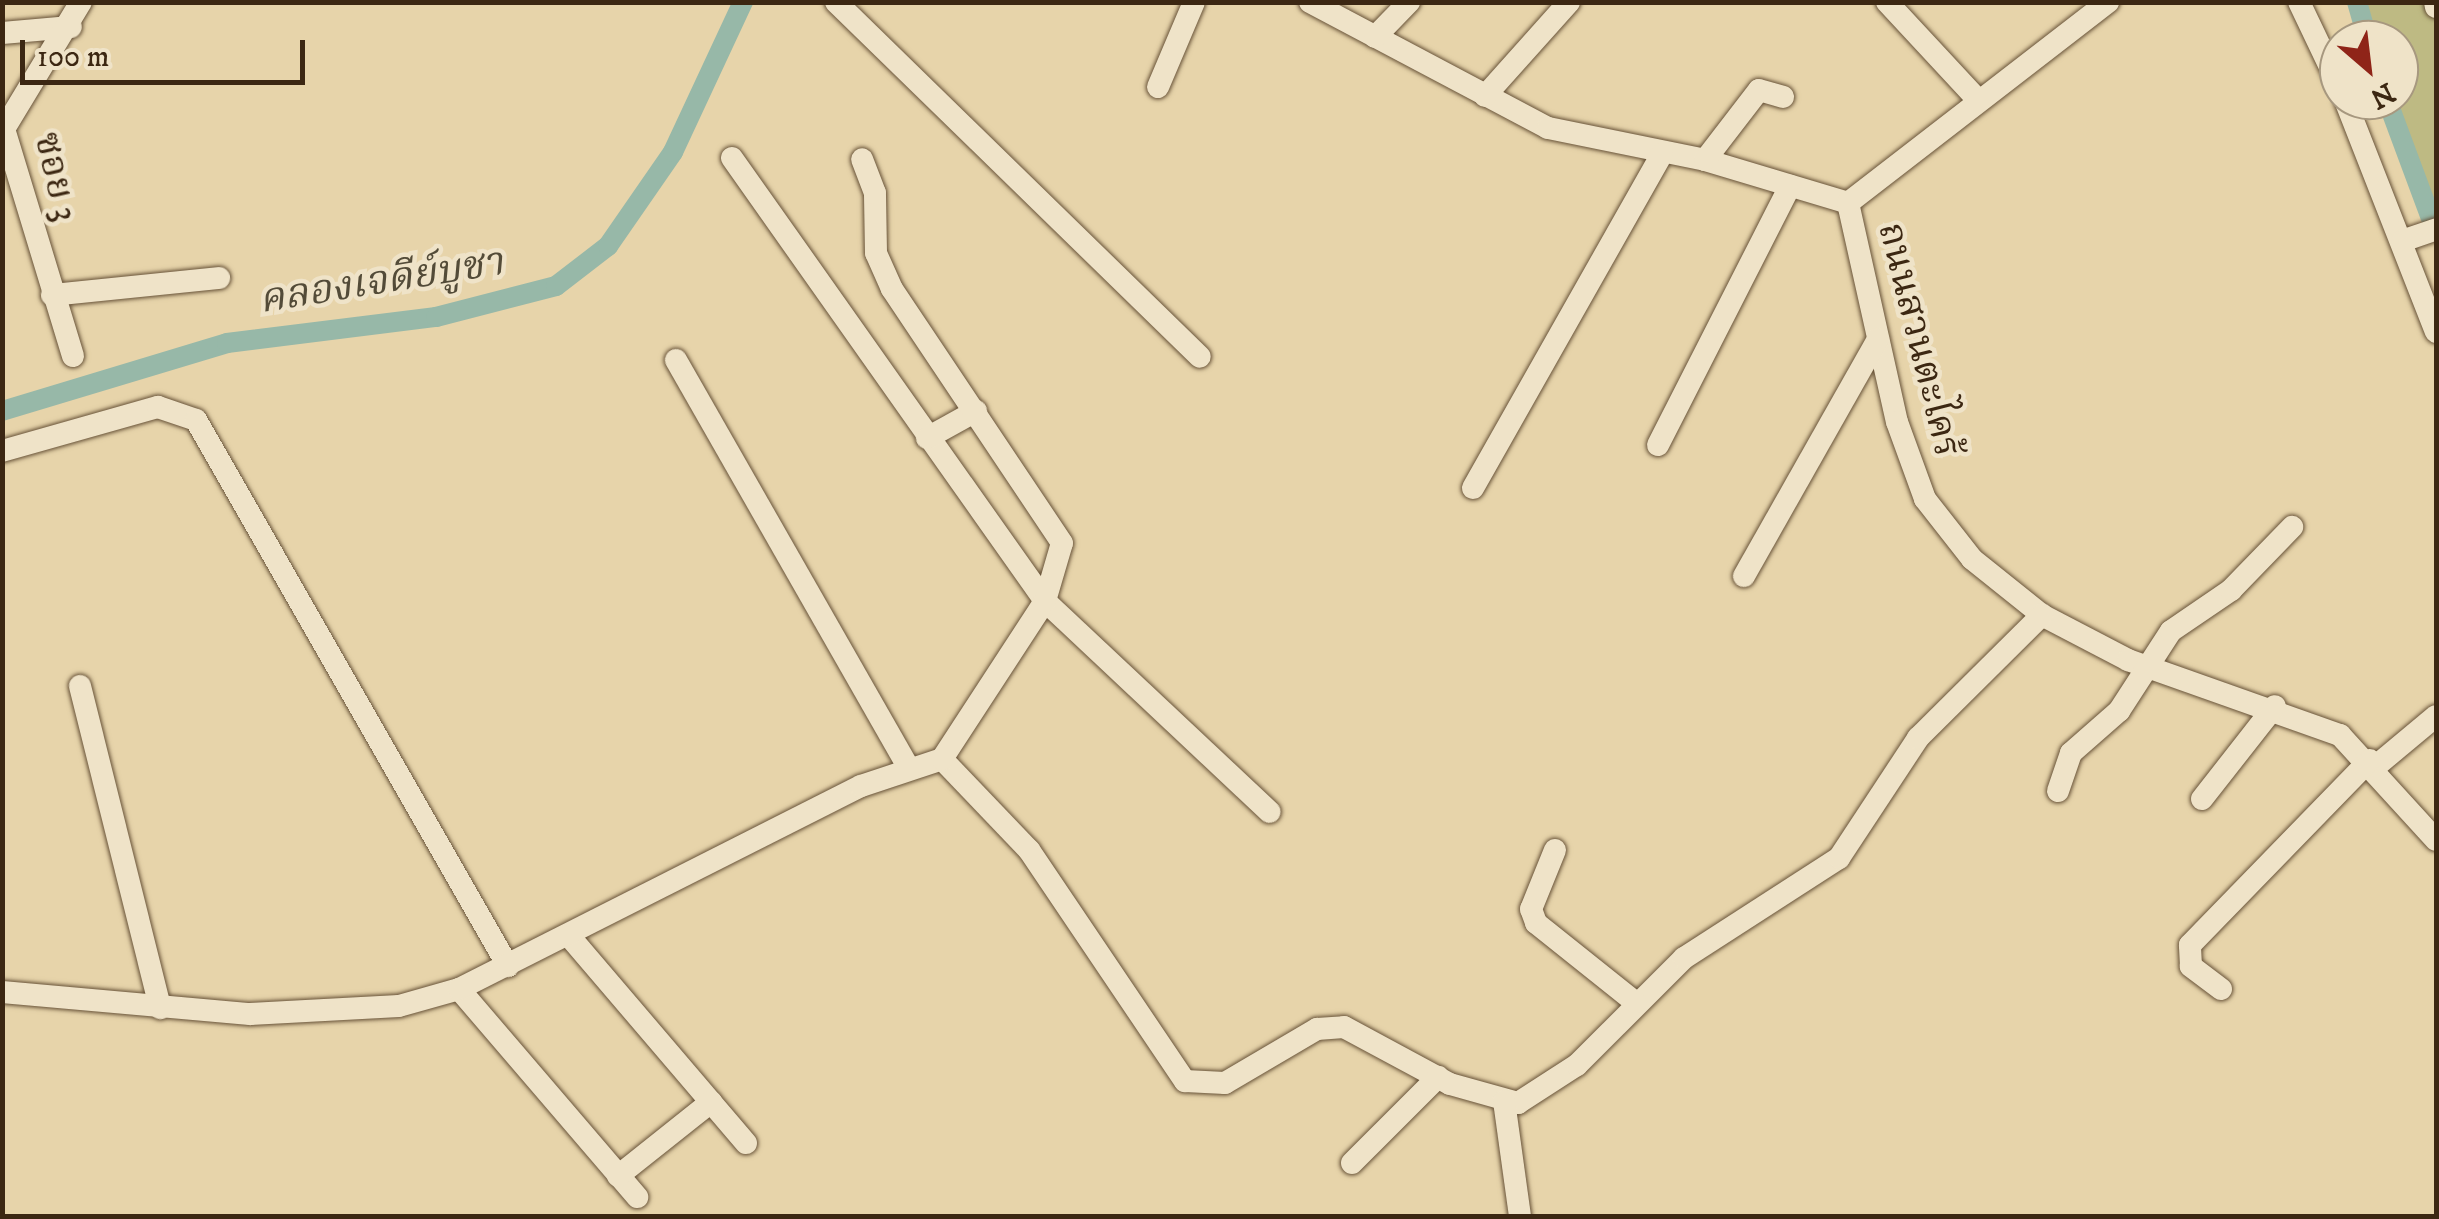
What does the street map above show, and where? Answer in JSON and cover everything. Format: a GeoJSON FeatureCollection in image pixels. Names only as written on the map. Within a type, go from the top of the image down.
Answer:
{"type":"FeatureCollection","features":[{"type":"Feature","properties":{"kind":"street","name":"ซอย 3"},"geometry":{"type":"LineString","coordinates":[[73,356],[52,294],[11,198],[4,129],[71,27],[82,2]]}},
{"type":"Feature","properties":{"kind":"street"},"geometry":{"type":"LineString","coordinates":[[836,2],[1200,357]]}},
{"type":"Feature","properties":{"kind":"street"},"geometry":{"type":"LineString","coordinates":[[1158,88],[1194,2]]}},
{"type":"Feature","properties":{"kind":"street","name":"ถนนสวนตะไคร้"},"geometry":{"type":"LineString","coordinates":[[1310,2],[1548,128],[1705,160],[1848,203],[1878,339],[1925,499],[1972,559],[2042,615],[2148,666],[2274,706],[2373,763],[2436,840]]}},
{"type":"Feature","properties":{"kind":"street"},"geometry":{"type":"LineString","coordinates":[[1376,37],[1409,2]]}},
{"type":"Feature","properties":{"kind":"street"},"geometry":{"type":"LineString","coordinates":[[1485,96],[1569,2]]}},
{"type":"Feature","properties":{"kind":"street"},"geometry":{"type":"LineString","coordinates":[[1887,2],[1977,99]]}},
{"type":"Feature","properties":{"kind":"street"},"geometry":{"type":"LineString","coordinates":[[1848,203],[1977,99],[2108,2]]}},
{"type":"Feature","properties":{"kind":"street"},"geometry":{"type":"LineString","coordinates":[[2299,2],[2319,44]]}},
{"type":"Feature","properties":{"kind":"street"},"geometry":{"type":"LineString","coordinates":[[2,32],[71,27]]}},
{"type":"Feature","properties":{"kind":"street"},"geometry":{"type":"LineString","coordinates":[[1705,160],[1760,90],[1783,97]]}},
{"type":"Feature","properties":{"kind":"street"},"geometry":{"type":"LineString","coordinates":[[2356,120],[2417,236],[2436,332]]}},
{"type":"Feature","properties":{"kind":"street"},"geometry":{"type":"LineString","coordinates":[[1473,488],[1662,154]]}},
{"type":"Feature","properties":{"kind":"street"},"geometry":{"type":"LineString","coordinates":[[732,158],[1045,601],[1270,812]]}},
{"type":"Feature","properties":{"kind":"street"},"geometry":{"type":"LineString","coordinates":[[2,992],[160,1008],[353,1015],[459,989],[908,767],[942,759],[1045,601],[1062,543],[892,289],[876,253],[875,193],[862,160]]}},
{"type":"Feature","properties":{"kind":"street"},"geometry":{"type":"LineString","coordinates":[[1658,445],[1790,186]]}},
{"type":"Feature","properties":{"kind":"street"},"geometry":{"type":"LineString","coordinates":[[52,294],[219,278]]}},
{"type":"Feature","properties":{"kind":"street"},"geometry":{"type":"LineString","coordinates":[[1744,576],[1878,339]]}},
{"type":"Feature","properties":{"kind":"street"},"geometry":{"type":"LineString","coordinates":[[676,360],[908,767]]}},
{"type":"Feature","properties":{"kind":"street"},"geometry":{"type":"LineString","coordinates":[[2,451],[158,407],[196,420],[508,966]]}},
{"type":"Feature","properties":{"kind":"street"},"geometry":{"type":"LineString","coordinates":[[928,438],[976,411]]}},
{"type":"Feature","properties":{"kind":"street"},"geometry":{"type":"LineString","coordinates":[[2058,791],[2071,753],[2119,712],[2171,631],[2231,590],[2292,527]]}},
{"type":"Feature","properties":{"kind":"street"},"geometry":{"type":"LineString","coordinates":[[942,759],[1029,850],[1184,1081],[1225,1084],[1318,1029],[1344,1027],[1438,1077],[1504,1101],[1545,1091],[1635,1002],[1754,907],[1838,858],[1918,738],[2042,615]]}},
{"type":"Feature","properties":{"kind":"street"},"geometry":{"type":"LineString","coordinates":[[80,686],[160,1008]]}},
{"type":"Feature","properties":{"kind":"street"},"geometry":{"type":"LineString","coordinates":[[2202,799],[2274,706]]}},
{"type":"Feature","properties":{"kind":"street"},"geometry":{"type":"LineString","coordinates":[[2220,989],[2192,966],[2190,946],[2373,763],[2436,716]]}},
{"type":"Feature","properties":{"kind":"street"},"geometry":{"type":"LineString","coordinates":[[1555,850],[1531,909],[1536,923],[1635,1002]]}},
{"type":"Feature","properties":{"kind":"street"},"geometry":{"type":"LineString","coordinates":[[570,937],[746,1143]]}},
{"type":"Feature","properties":{"kind":"street"},"geometry":{"type":"LineString","coordinates":[[459,989],[636,1197]]}},
{"type":"Feature","properties":{"kind":"street"},"geometry":{"type":"LineString","coordinates":[[1352,1163],[1438,1077]]}},
{"type":"Feature","properties":{"kind":"street"},"geometry":{"type":"LineString","coordinates":[[1504,1101],[1520,1216]]}},
{"type":"Feature","properties":{"kind":"street"},"geometry":{"type":"LineString","coordinates":[[618,1176],[711,1102]]}},
{"type":"Feature","properties":{"kind":"shaded area"},"geometry":{"type":"Polygon","coordinates":[[[2357,3],[2436,3],[2436,232],[2394,120],[2419,120],[2419,20],[2362,20],[2357,3]]]}},
{"type":"Feature","properties":{"kind":"waterway","name":"คลองเจดีย์บูชา"},"geometry":{"type":"LineString","coordinates":[[2,411],[227,343],[436,317],[556,286],[608,246],[673,152],[743,2]]}},
{"type":"Feature","properties":{"kind":"waterway","name":"คลองเจดีย์บูชา"},"geometry":{"type":"LineString","coordinates":[[2357,2],[2362,20]]}},
{"type":"Feature","properties":{"kind":"waterway","name":"คลองเจดีย์บูชา"},"geometry":{"type":"LineString","coordinates":[[2394,120],[2436,232]]}}]}
